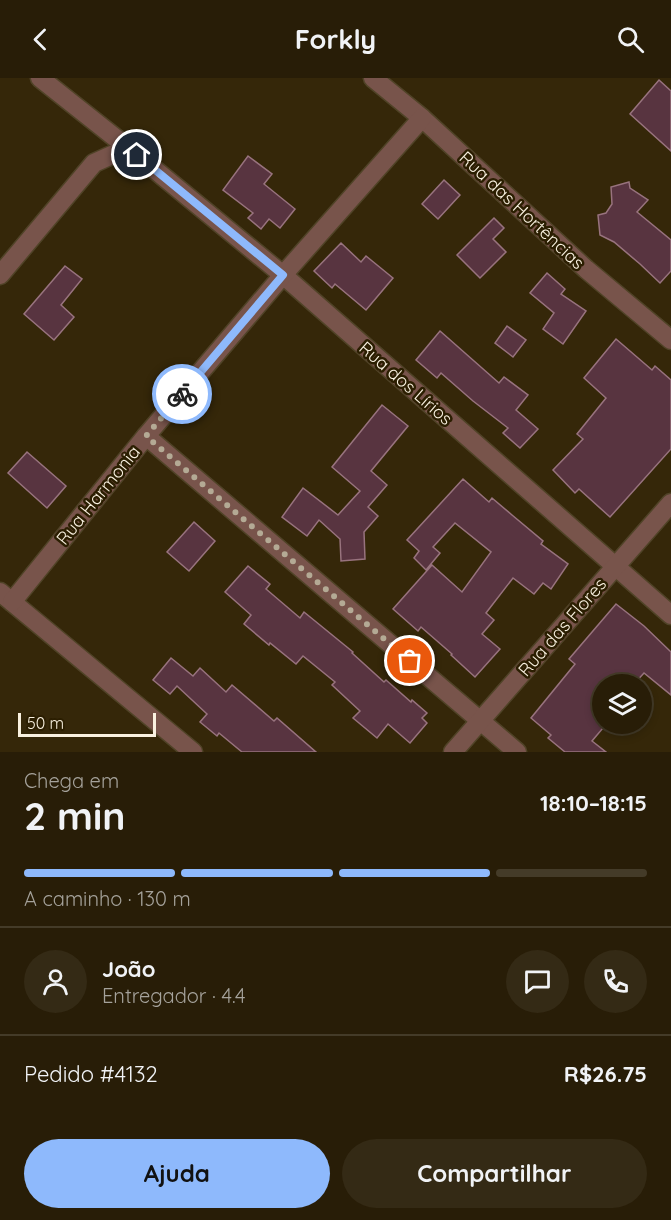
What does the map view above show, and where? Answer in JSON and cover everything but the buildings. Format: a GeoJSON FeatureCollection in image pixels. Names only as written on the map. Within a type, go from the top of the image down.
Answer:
{"type":"FeatureCollection","features":[{"type":"Feature","properties":{"kind":"street","name":"Rua dos Lírios"},"geometry":{"type":"LineString","coordinates":[[40,78],[283,275],[671,615]]}},
{"type":"Feature","properties":{"kind":"street","name":"Rua das Hortências"},"geometry":{"type":"LineString","coordinates":[[373,78],[422,118],[586,269],[671,340]]}},
{"type":"Feature","properties":{"kind":"street","name":"Rua Harmonia"},"geometry":{"type":"LineString","coordinates":[[6,597],[283,275],[422,118]]}},
{"type":"Feature","properties":{"kind":"street"},"geometry":{"type":"LineString","coordinates":[[0,275],[94,164],[114,154],[137,155]]}},
{"type":"Feature","properties":{"kind":"street"},"geometry":{"type":"LineString","coordinates":[[146,436],[517,752]]}},
{"type":"Feature","properties":{"kind":"street","name":"Rua das Flores"},"geometry":{"type":"LineString","coordinates":[[453,752],[671,503]]}},
{"type":"Feature","properties":{"kind":"street"},"geometry":{"type":"LineString","coordinates":[[6,597],[193,752]]}},
{"type":"Feature","properties":{"kind":"way so far"},"geometry":{"type":"LineString","coordinates":[[182,394],[146,436],[410,661]]}},
{"type":"Feature","properties":{"kind":"route"},"geometry":{"type":"LineString","coordinates":[[137,155],[283,275],[182,394]]}}]}
